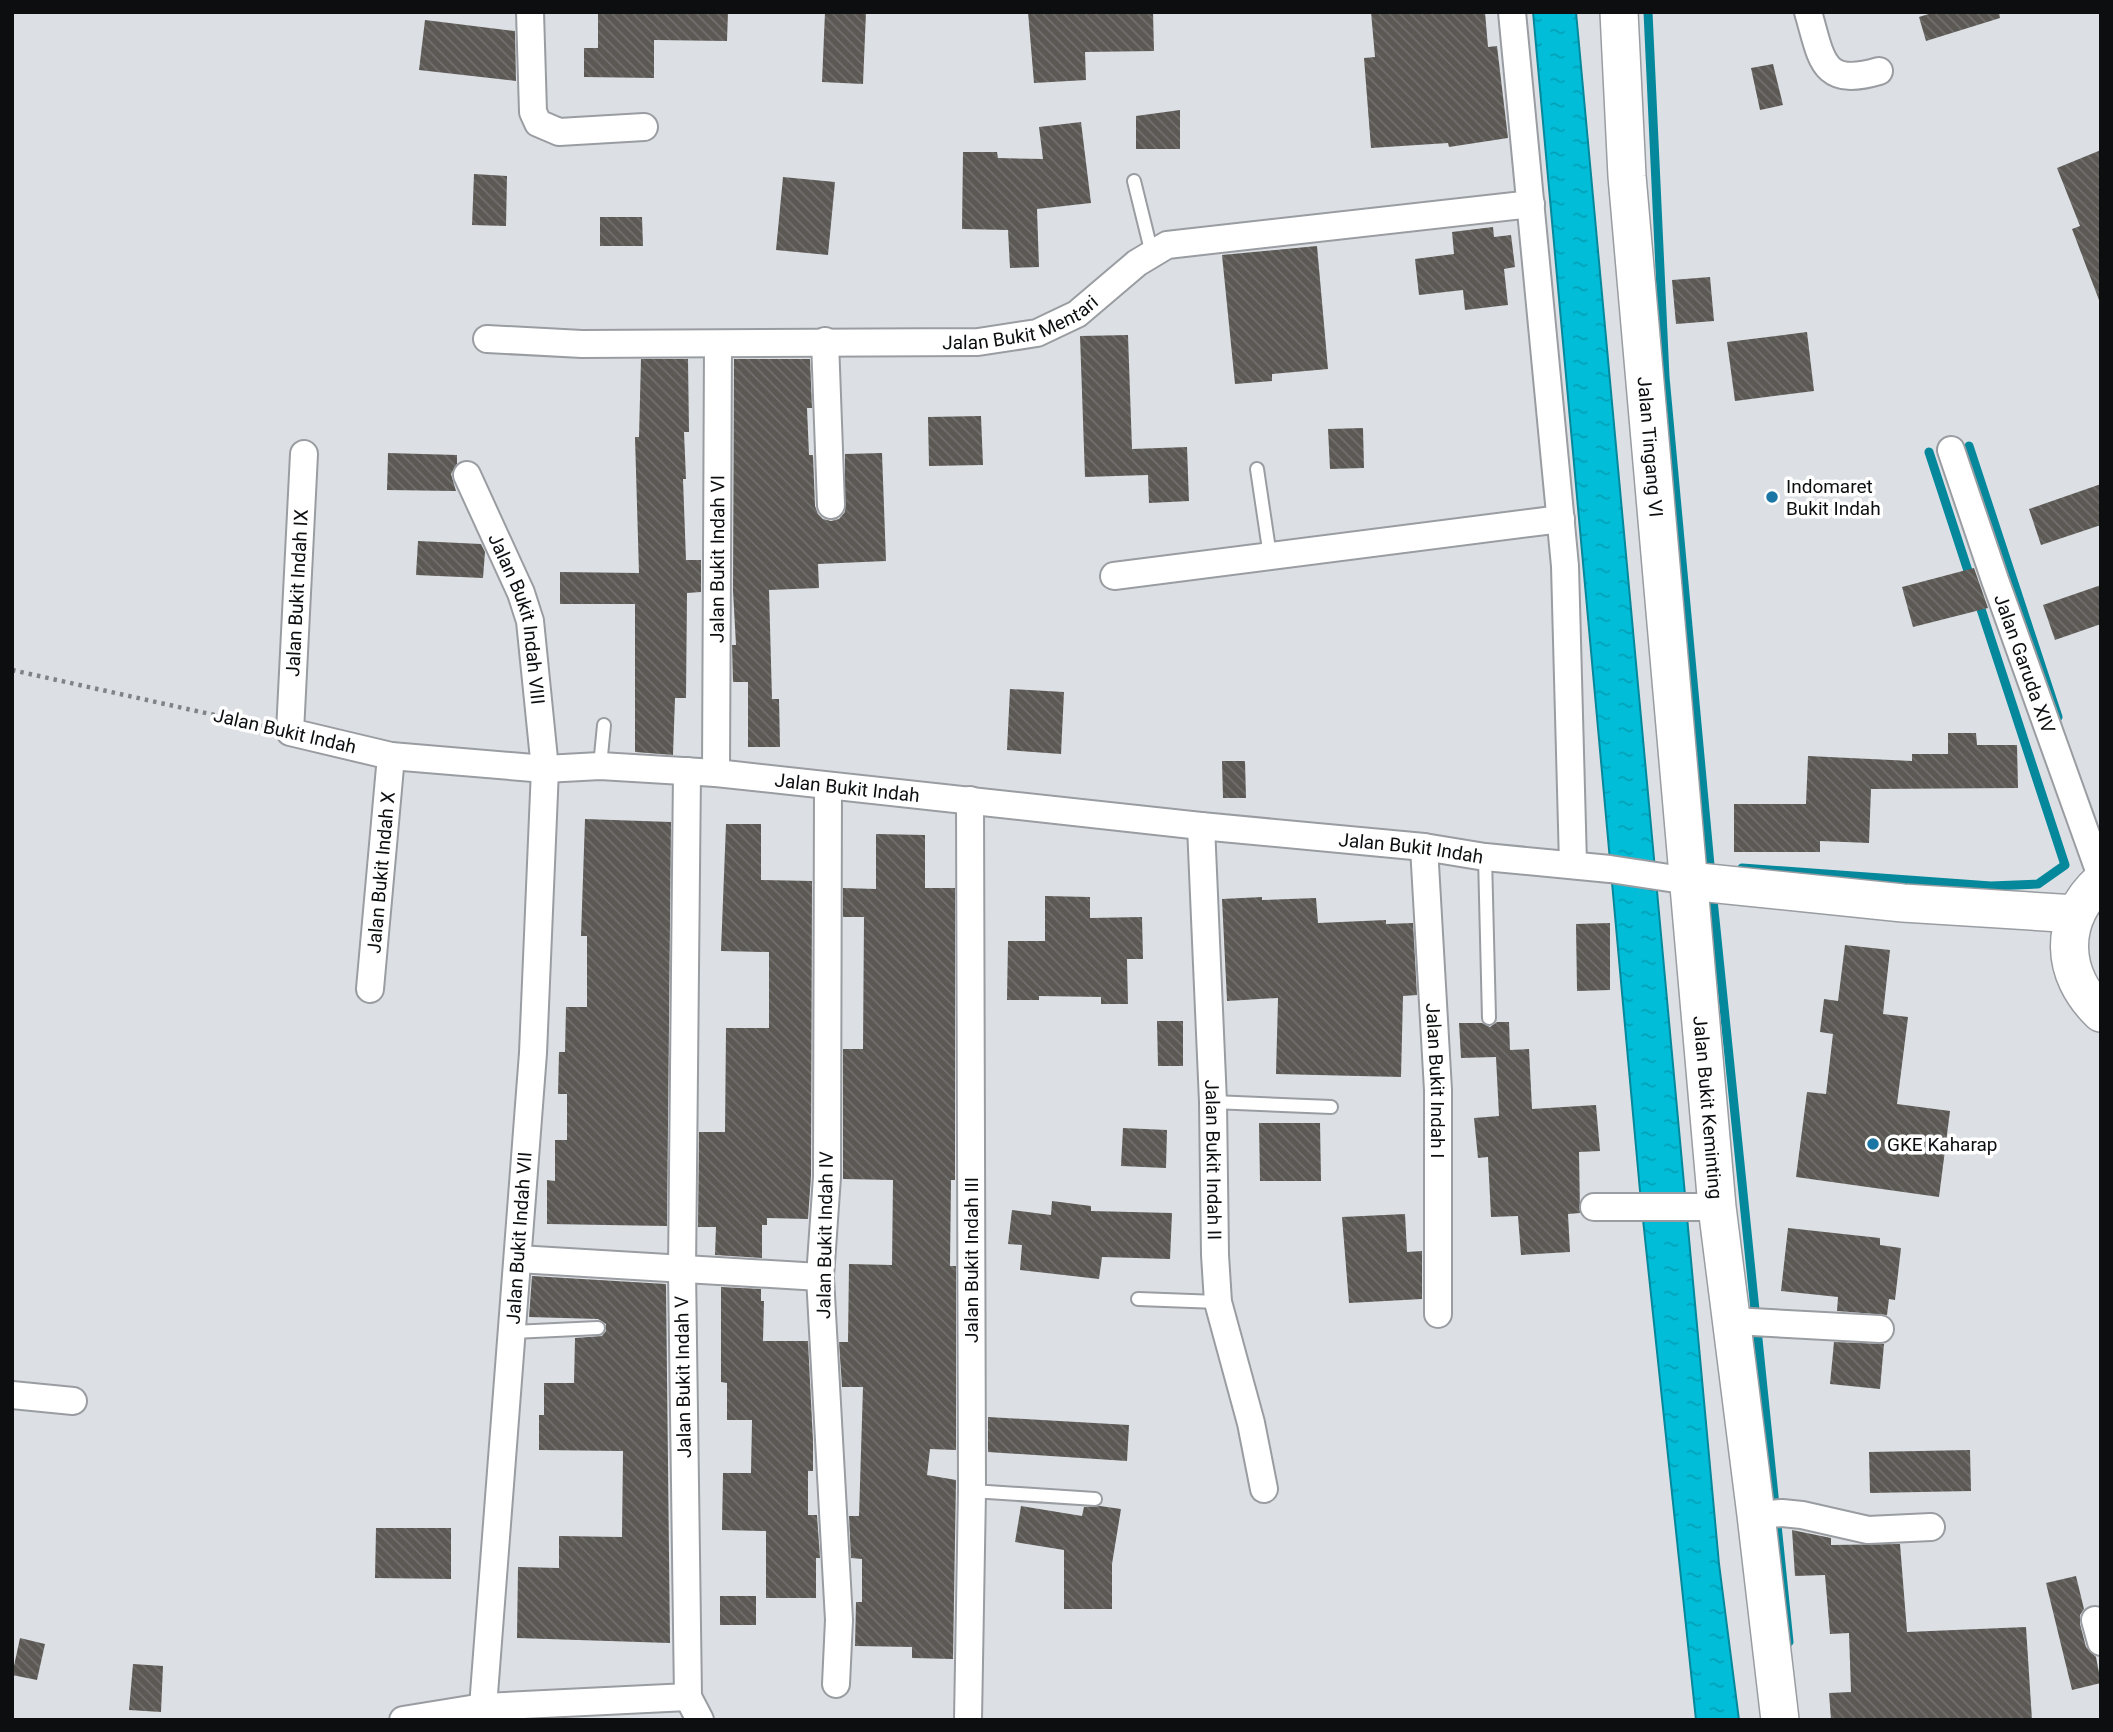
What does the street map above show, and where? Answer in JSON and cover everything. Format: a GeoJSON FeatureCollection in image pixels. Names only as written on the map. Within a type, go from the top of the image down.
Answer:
{"type":"FeatureCollection","features":[{"type":"Feature","properties":{"kind":"main road","name":"Jalan Tingang VI"},"geometry":{"type":"LineString","coordinates":[[1619,12],[1672,878]]}},
{"type":"Feature","properties":{"kind":"main road"},"geometry":{"type":"LineString","coordinates":[[1672,878],[1903,902],[2076,914]]}},
{"type":"Feature","properties":{"kind":"main road","name":"Jalan Bukit Keminting"},"geometry":{"type":"LineString","coordinates":[[1672,878],[1702,1207],[1732,1321],[1780,1720]]}},
{"type":"Feature","properties":{"kind":"main road"},"geometry":{"type":"LineString","coordinates":[[2101,879],[2076,914],[2069,949],[2078,985],[2087,1000],[2101,1013]]}},
{"type":"Feature","properties":{"kind":"street"},"geometry":{"type":"LineString","coordinates":[[530,12],[533,112],[538,123],[559,132],[644,127]]}},
{"type":"Feature","properties":{"kind":"street"},"geometry":{"type":"LineString","coordinates":[[1512,12],[1565,566],[1573,864]]}},
{"type":"Feature","properties":{"kind":"street"},"geometry":{"type":"LineString","coordinates":[[1808,12],[1828,69],[1840,76],[1859,77],[1878,71]]}},
{"type":"Feature","properties":{"kind":"street","name":"Jalan Bukit Mentari"},"geometry":{"type":"LineString","coordinates":[[487,339],[582,344],[978,342],[1037,333],[1077,314],[1137,263],[1167,246],[1531,204]]}},
{"type":"Feature","properties":{"kind":"street"},"geometry":{"type":"LineString","coordinates":[[825,341],[831,505]]}},
{"type":"Feature","properties":{"kind":"street","name":"Jalan Bukit Indah VI"},"geometry":{"type":"LineString","coordinates":[[716,773],[718,344]]}},
{"type":"Feature","properties":{"kind":"street","name":"Jalan Garuda XIV"},"geometry":{"type":"LineString","coordinates":[[1951,450],[2101,879]]}},
{"type":"Feature","properties":{"kind":"street","name":"Jalan Bukit Indah IX"},"geometry":{"type":"LineString","coordinates":[[290,732],[304,454]]}},
{"type":"Feature","properties":{"kind":"street","name":"Jalan Bukit Indah VIII"},"geometry":{"type":"LineString","coordinates":[[467,475],[513,575],[530,621],[545,769]]}},
{"type":"Feature","properties":{"kind":"street"},"geometry":{"type":"LineString","coordinates":[[1114,576],[1561,519]]}},
{"type":"Feature","properties":{"kind":"street","name":"Jalan Bukit Indah"},"geometry":{"type":"LineString","coordinates":[[290,732],[391,756],[545,769],[600,766],[716,773],[1201,826],[1424,847],[1485,857],[1573,864],[1672,878]]}},
{"type":"Feature","properties":{"kind":"street","name":"Jalan Bukit Indah X"},"geometry":{"type":"LineString","coordinates":[[370,989],[391,756]]}},
{"type":"Feature","properties":{"kind":"street","name":"Jalan Bukit Indah VII"},"geometry":{"type":"LineString","coordinates":[[482,1707],[533,1054],[545,769]]}},
{"type":"Feature","properties":{"kind":"street","name":"Jalan Bukit Indah V"},"geometry":{"type":"LineString","coordinates":[[403,1720],[482,1707],[694,1708],[682,1270],[687,771]]}},
{"type":"Feature","properties":{"kind":"street","name":"Jalan Bukit Indah IV"},"geometry":{"type":"LineString","coordinates":[[828,786],[827,1177],[820,1277],[839,1620],[836,1684]]}},
{"type":"Feature","properties":{"kind":"street","name":"Jalan Bukit Indah III"},"geometry":{"type":"LineString","coordinates":[[968,1720],[971,1490],[970,800]]}},
{"type":"Feature","properties":{"kind":"street","name":"Jalan Bukit Indah II"},"geometry":{"type":"LineString","coordinates":[[1201,826],[1213,1102],[1218,1301],[1251,1423],[1264,1489]]}},
{"type":"Feature","properties":{"kind":"street","name":"Jalan Bukit Indah I"},"geometry":{"type":"LineString","coordinates":[[1424,847],[1438,1090],[1438,1314]]}},
{"type":"Feature","properties":{"kind":"street"},"geometry":{"type":"LineString","coordinates":[[1594,1207],[1702,1207]]}},
{"type":"Feature","properties":{"kind":"street"},"geometry":{"type":"LineString","coordinates":[[518,1259],[820,1277]]}},
{"type":"Feature","properties":{"kind":"street"},"geometry":{"type":"LineString","coordinates":[[1732,1321],[1880,1329]]}},
{"type":"Feature","properties":{"kind":"street"},"geometry":{"type":"LineString","coordinates":[[12,1395],[73,1401]]}},
{"type":"Feature","properties":{"kind":"street"},"geometry":{"type":"LineString","coordinates":[[1756,1516],[1782,1513],[1802,1515],[1868,1530],[1931,1527]]}},
{"type":"Feature","properties":{"kind":"lane"},"geometry":{"type":"LineString","coordinates":[[1134,181],[1152,254]]}},
{"type":"Feature","properties":{"kind":"lane"},"geometry":{"type":"LineString","coordinates":[[1257,469],[1270,556]]}},
{"type":"Feature","properties":{"kind":"lane"},"geometry":{"type":"LineString","coordinates":[[600,766],[604,725]]}},
{"type":"Feature","properties":{"kind":"lane"},"geometry":{"type":"LineString","coordinates":[[1485,857],[1489,1018]]}},
{"type":"Feature","properties":{"kind":"lane"},"geometry":{"type":"LineString","coordinates":[[1213,1102],[1331,1107]]}},
{"type":"Feature","properties":{"kind":"lane"},"geometry":{"type":"LineString","coordinates":[[1138,1299],[1218,1301]]}},
{"type":"Feature","properties":{"kind":"lane"},"geometry":{"type":"LineString","coordinates":[[513,1332],[598,1328]]}},
{"type":"Feature","properties":{"kind":"lane"},"geometry":{"type":"LineString","coordinates":[[971,1490],[1095,1499]]}},
{"type":"Feature","properties":{"kind":"path","name":"Jalan Bukit Indah"},"geometry":{"type":"LineString","coordinates":[[12,670],[290,732]]}},
{"type":"Feature","properties":{"kind":"water"},"geometry":{"type":"Polygon","coordinates":[[[1533,12],[1576,12],[1719,1564],[1739,1720],[1696,1720],[1640,1191],[1533,12]]]}},
{"type":"Feature","properties":{"kind":"building"},"geometry":{"type":"Polygon","coordinates":[[[598,12],[728,12],[727,41],[654,40],[654,78],[584,77],[584,48],[598,48],[598,12]]]}},
{"type":"Feature","properties":{"kind":"building"},"geometry":{"type":"Polygon","coordinates":[[[825,12],[866,12],[863,84],[822,82],[825,12]]]}},
{"type":"Feature","properties":{"kind":"building"},"geometry":{"type":"Polygon","coordinates":[[[1028,12],[1153,12],[1154,51],[1085,52],[1086,80],[1034,83],[1028,12]]]}},
{"type":"Feature","properties":{"kind":"building"},"geometry":{"type":"Polygon","coordinates":[[[1371,12],[1485,12],[1488,47],[1497,46],[1508,138],[1449,147],[1448,143],[1371,148],[1364,58],[1375,57],[1371,12]]]}},
{"type":"Feature","properties":{"kind":"building"},"geometry":{"type":"Polygon","coordinates":[[[1935,12],[1999,12],[2000,18],[1926,41],[1919,17],[1935,12]]]}},
{"type":"Feature","properties":{"kind":"building"},"geometry":{"type":"Polygon","coordinates":[[[425,20],[515,31],[516,81],[419,70],[425,20]]]}},
{"type":"Feature","properties":{"kind":"building"},"geometry":{"type":"Polygon","coordinates":[[[1773,64],[1783,105],[1760,110],[1751,68],[1773,64]]]}},
{"type":"Feature","properties":{"kind":"building"},"geometry":{"type":"Polygon","coordinates":[[[1180,110],[1180,149],[1136,149],[1136,116],[1180,110]]]}},
{"type":"Feature","properties":{"kind":"building"},"geometry":{"type":"Polygon","coordinates":[[[1081,122],[1091,203],[1037,209],[1039,267],[1010,268],[1008,230],[962,229],[963,152],[997,152],[998,158],[1043,159],[1039,127],[1081,122]]]}},
{"type":"Feature","properties":{"kind":"building"},"geometry":{"type":"Polygon","coordinates":[[[2101,150],[2099,300],[2072,229],[2080,226],[2057,168],[2101,150]]]}},
{"type":"Feature","properties":{"kind":"building"},"geometry":{"type":"Polygon","coordinates":[[[474,174],[507,176],[506,226],[472,225],[474,174]]]}},
{"type":"Feature","properties":{"kind":"building"},"geometry":{"type":"Polygon","coordinates":[[[783,177],[835,182],[828,255],[776,250],[783,177]]]}},
{"type":"Feature","properties":{"kind":"building"},"geometry":{"type":"Polygon","coordinates":[[[600,217],[642,217],[643,246],[600,246],[600,217]]]}},
{"type":"Feature","properties":{"kind":"building"},"geometry":{"type":"Polygon","coordinates":[[[1493,227],[1494,237],[1511,235],[1515,267],[1504,269],[1508,305],[1465,310],[1463,290],[1419,295],[1415,259],[1454,254],[1452,232],[1493,227]]]}},
{"type":"Feature","properties":{"kind":"building"},"geometry":{"type":"Polygon","coordinates":[[[1317,246],[1328,369],[1272,374],[1272,381],[1235,384],[1222,255],[1317,246]]]}},
{"type":"Feature","properties":{"kind":"building"},"geometry":{"type":"Polygon","coordinates":[[[1710,277],[1714,321],[1676,324],[1672,280],[1710,277]]]}},
{"type":"Feature","properties":{"kind":"building"},"geometry":{"type":"Polygon","coordinates":[[[1807,332],[1814,391],[1735,401],[1727,342],[1807,332]]]}},
{"type":"Feature","properties":{"kind":"building"},"geometry":{"type":"Polygon","coordinates":[[[1128,335],[1132,449],[1187,447],[1189,501],[1149,503],[1148,475],[1085,477],[1080,336],[1128,335]]]}},
{"type":"Feature","properties":{"kind":"building"},"geometry":{"type":"Polygon","coordinates":[[[641,359],[688,359],[689,432],[684,432],[686,479],[683,479],[686,560],[701,560],[701,592],[687,593],[686,698],[675,698],[673,755],[635,752],[635,604],[560,604],[560,572],[639,573],[635,437],[639,437],[641,359]]]}},
{"type":"Feature","properties":{"kind":"building"},"geometry":{"type":"Polygon","coordinates":[[[734,359],[810,359],[812,408],[807,408],[809,455],[813,455],[815,506],[823,519],[839,519],[845,512],[845,454],[882,453],[886,561],[818,564],[819,588],[769,590],[772,699],[779,699],[780,747],[748,747],[748,682],[733,682],[732,645],[736,645],[733,591],[734,359]]]}},
{"type":"Feature","properties":{"kind":"building"},"geometry":{"type":"Polygon","coordinates":[[[981,416],[983,465],[929,466],[928,417],[981,416]]]}},
{"type":"Feature","properties":{"kind":"building"},"geometry":{"type":"Polygon","coordinates":[[[1363,428],[1364,468],[1330,469],[1328,429],[1363,428]]]}},
{"type":"Feature","properties":{"kind":"building"},"geometry":{"type":"Polygon","coordinates":[[[388,453],[457,455],[457,464],[451,474],[456,491],[387,490],[388,453]]]}},
{"type":"Feature","properties":{"kind":"building"},"geometry":{"type":"Polygon","coordinates":[[[2101,484],[2101,525],[2041,545],[2029,509],[2101,484]]]}},
{"type":"Feature","properties":{"kind":"building"},"geometry":{"type":"Polygon","coordinates":[[[418,541],[481,544],[485,552],[483,578],[416,575],[418,541]]]}},
{"type":"Feature","properties":{"kind":"building"},"geometry":{"type":"Polygon","coordinates":[[[1974,568],[1988,608],[1913,627],[1902,587],[1974,568]]]}},
{"type":"Feature","properties":{"kind":"building"},"geometry":{"type":"Polygon","coordinates":[[[2101,585],[2101,624],[2055,640],[2043,605],[2101,585]]]}},
{"type":"Feature","properties":{"kind":"building"},"geometry":{"type":"Polygon","coordinates":[[[1010,689],[1064,692],[1061,754],[1007,750],[1010,689]]]}},
{"type":"Feature","properties":{"kind":"building"},"geometry":{"type":"Polygon","coordinates":[[[1948,733],[1976,733],[1977,745],[2017,745],[2018,788],[1871,789],[1869,843],[1820,841],[1820,852],[1734,852],[1734,804],[1806,804],[1808,756],[1912,761],[1912,754],[1948,754],[1948,733]]]}},
{"type":"Feature","properties":{"kind":"building"},"geometry":{"type":"Polygon","coordinates":[[[1222,761],[1245,761],[1246,798],[1223,798],[1222,761]]]}},
{"type":"Feature","properties":{"kind":"building"},"geometry":{"type":"Polygon","coordinates":[[[585,819],[671,822],[667,1226],[547,1224],[547,1180],[555,1181],[555,1140],[567,1140],[567,1094],[558,1094],[559,1052],[565,1052],[566,1007],[587,1007],[587,936],[581,936],[585,819]]]}},
{"type":"Feature","properties":{"kind":"building"},"geometry":{"type":"Polygon","coordinates":[[[726,824],[761,824],[761,880],[812,881],[811,1176],[808,1219],[767,1218],[767,1225],[762,1225],[762,1258],[715,1255],[716,1227],[698,1227],[699,1132],[725,1132],[726,1028],[769,1028],[769,952],[721,951],[726,824]]]}},
{"type":"Feature","properties":{"kind":"building"},"geometry":{"type":"Polygon","coordinates":[[[876,834],[925,835],[925,888],[955,888],[955,1180],[951,1180],[950,1266],[956,1266],[956,1450],[930,1449],[927,1475],[956,1480],[953,1659],[912,1658],[912,1647],[855,1646],[856,1602],[862,1602],[862,1559],[851,1558],[849,1516],[859,1516],[863,1387],[842,1387],[839,1342],[848,1342],[849,1264],[892,1265],[893,1180],[843,1179],[843,1049],[863,1049],[864,917],[843,917],[843,888],[876,889],[876,834]]]}},
{"type":"Feature","properties":{"kind":"building"},"geometry":{"type":"Polygon","coordinates":[[[1045,896],[1090,897],[1090,918],[1142,917],[1143,959],[1127,959],[1128,1004],[1101,1004],[1101,997],[1039,996],[1039,1000],[1007,1000],[1008,941],[1045,941],[1045,896]]]}},
{"type":"Feature","properties":{"kind":"building"},"geometry":{"type":"Polygon","coordinates":[[[1262,897],[1262,900],[1316,898],[1318,923],[1386,920],[1386,924],[1413,923],[1417,995],[1403,996],[1401,1077],[1276,1074],[1278,998],[1227,1001],[1222,899],[1262,897]]]}},
{"type":"Feature","properties":{"kind":"building"},"geometry":{"type":"Polygon","coordinates":[[[1610,923],[1610,990],[1577,991],[1576,924],[1610,923]]]}},
{"type":"Feature","properties":{"kind":"building"},"geometry":{"type":"Polygon","coordinates":[[[1845,945],[1890,950],[1883,1014],[1908,1017],[1897,1104],[1950,1111],[1939,1197],[1796,1177],[1807,1092],[1826,1094],[1833,1034],[1820,1032],[1824,999],[1838,1001],[1845,945]]]}},
{"type":"Feature","properties":{"kind":"building"},"geometry":{"type":"Polygon","coordinates":[[[1157,1021],[1183,1021],[1183,1066],[1158,1066],[1157,1021]]]}},
{"type":"Feature","properties":{"kind":"building"},"geometry":{"type":"Polygon","coordinates":[[[1497,1022],[1509,1022],[1510,1050],[1529,1049],[1532,1109],[1596,1105],[1600,1151],[1579,1152],[1580,1213],[1568,1214],[1570,1252],[1521,1255],[1518,1216],[1491,1217],[1488,1157],[1478,1158],[1474,1118],[1499,1116],[1496,1057],[1461,1058],[1459,1023],[1482,1023],[1490,1027],[1497,1022]]]}},
{"type":"Feature","properties":{"kind":"building"},"geometry":{"type":"Polygon","coordinates":[[[1259,1123],[1320,1123],[1321,1181],[1260,1181],[1259,1123]]]}},
{"type":"Feature","properties":{"kind":"building"},"geometry":{"type":"Polygon","coordinates":[[[1123,1128],[1167,1130],[1166,1168],[1121,1166],[1123,1128]]]}},
{"type":"Feature","properties":{"kind":"building"},"geometry":{"type":"Polygon","coordinates":[[[1052,1201],[1091,1206],[1091,1211],[1172,1213],[1170,1259],[1102,1257],[1099,1279],[1020,1270],[1022,1245],[1008,1244],[1012,1210],[1051,1215],[1052,1201]]]}},
{"type":"Feature","properties":{"kind":"building"},"geometry":{"type":"Polygon","coordinates":[[[1405,1214],[1407,1252],[1422,1251],[1422,1299],[1349,1303],[1342,1217],[1405,1214]]]}},
{"type":"Feature","properties":{"kind":"building"},"geometry":{"type":"Polygon","coordinates":[[[1788,1228],[1880,1238],[1880,1245],[1901,1248],[1895,1300],[1889,1299],[1887,1315],[1837,1311],[1838,1297],[1781,1291],[1788,1228]]]}},
{"type":"Feature","properties":{"kind":"building"},"geometry":{"type":"Polygon","coordinates":[[[532,1276],[666,1284],[670,1643],[517,1638],[518,1567],[559,1568],[559,1536],[622,1537],[623,1451],[539,1450],[539,1415],[544,1415],[544,1383],[574,1383],[575,1338],[602,1336],[606,1331],[606,1324],[598,1319],[529,1317],[532,1276]]]}},
{"type":"Feature","properties":{"kind":"building"},"geometry":{"type":"Polygon","coordinates":[[[721,1287],[761,1289],[761,1301],[764,1301],[763,1341],[808,1341],[813,1471],[808,1471],[808,1515],[817,1515],[820,1558],[816,1558],[816,1598],[766,1598],[766,1531],[722,1530],[723,1473],[751,1473],[752,1420],[727,1420],[727,1383],[721,1382],[721,1287]]]}},
{"type":"Feature","properties":{"kind":"building"},"geometry":{"type":"Polygon","coordinates":[[[1834,1342],[1884,1344],[1880,1389],[1830,1384],[1834,1342]]]}},
{"type":"Feature","properties":{"kind":"building"},"geometry":{"type":"Polygon","coordinates":[[[988,1417],[1129,1425],[1127,1461],[988,1452],[988,1417]]]}},
{"type":"Feature","properties":{"kind":"building"},"geometry":{"type":"Polygon","coordinates":[[[1970,1450],[1971,1491],[1870,1493],[1869,1452],[1970,1450]]]}},
{"type":"Feature","properties":{"kind":"building"},"geometry":{"type":"Polygon","coordinates":[[[1021,1506],[1082,1516],[1084,1507],[1121,1509],[1112,1564],[1112,1609],[1064,1609],[1064,1550],[1015,1542],[1021,1506]]]}},
{"type":"Feature","properties":{"kind":"building"},"geometry":{"type":"Polygon","coordinates":[[[376,1528],[451,1528],[451,1579],[375,1578],[376,1528]]]}},
{"type":"Feature","properties":{"kind":"building"},"geometry":{"type":"Polygon","coordinates":[[[1792,1530],[1831,1538],[1831,1545],[1900,1544],[1907,1632],[2026,1627],[2032,1720],[1831,1720],[1829,1693],[1851,1692],[1849,1633],[1830,1634],[1825,1575],[1795,1576],[1792,1530]]]}},
{"type":"Feature","properties":{"kind":"building"},"geometry":{"type":"Polygon","coordinates":[[[2076,1576],[2084,1609],[2080,1615],[2080,1624],[2086,1647],[2096,1657],[2101,1683],[2072,1690],[2046,1583],[2076,1576]]]}},
{"type":"Feature","properties":{"kind":"building"},"geometry":{"type":"Polygon","coordinates":[[[720,1596],[756,1596],[756,1625],[720,1625],[720,1596]]]}},
{"type":"Feature","properties":{"kind":"building"},"geometry":{"type":"Polygon","coordinates":[[[20,1638],[45,1644],[37,1680],[12,1675],[20,1638]]]}},
{"type":"Feature","properties":{"kind":"building"},"geometry":{"type":"Polygon","coordinates":[[[133,1664],[163,1666],[161,1712],[129,1710],[133,1664]]]}},
{"type":"Feature","properties":{"kind":"waterway"},"geometry":{"type":"LineString","coordinates":[[1648,12],[1665,377],[1711,876]]}},
{"type":"Feature","properties":{"kind":"waterway"},"geometry":{"type":"LineString","coordinates":[[1969,446],[2058,717]]}},
{"type":"Feature","properties":{"kind":"waterway"},"geometry":{"type":"LineString","coordinates":[[1929,452],[1971,580]]}},
{"type":"Feature","properties":{"kind":"waterway"},"geometry":{"type":"LineString","coordinates":[[1742,868],[1991,886],[2038,884],[2065,865],[1978,600]]}},
{"type":"Feature","properties":{"kind":"waterway"},"geometry":{"type":"LineString","coordinates":[[1712,890],[1789,1642]]}},
{"type":"Feature","properties":{"kind":"place","name":"Indomaret Bukit Indah"},"geometry":{"type":"Point","coordinates":[1772,497]}},
{"type":"Feature","properties":{"kind":"place","name":"GKE Kaharap"},"geometry":{"type":"Point","coordinates":[1873,1144]}}]}
